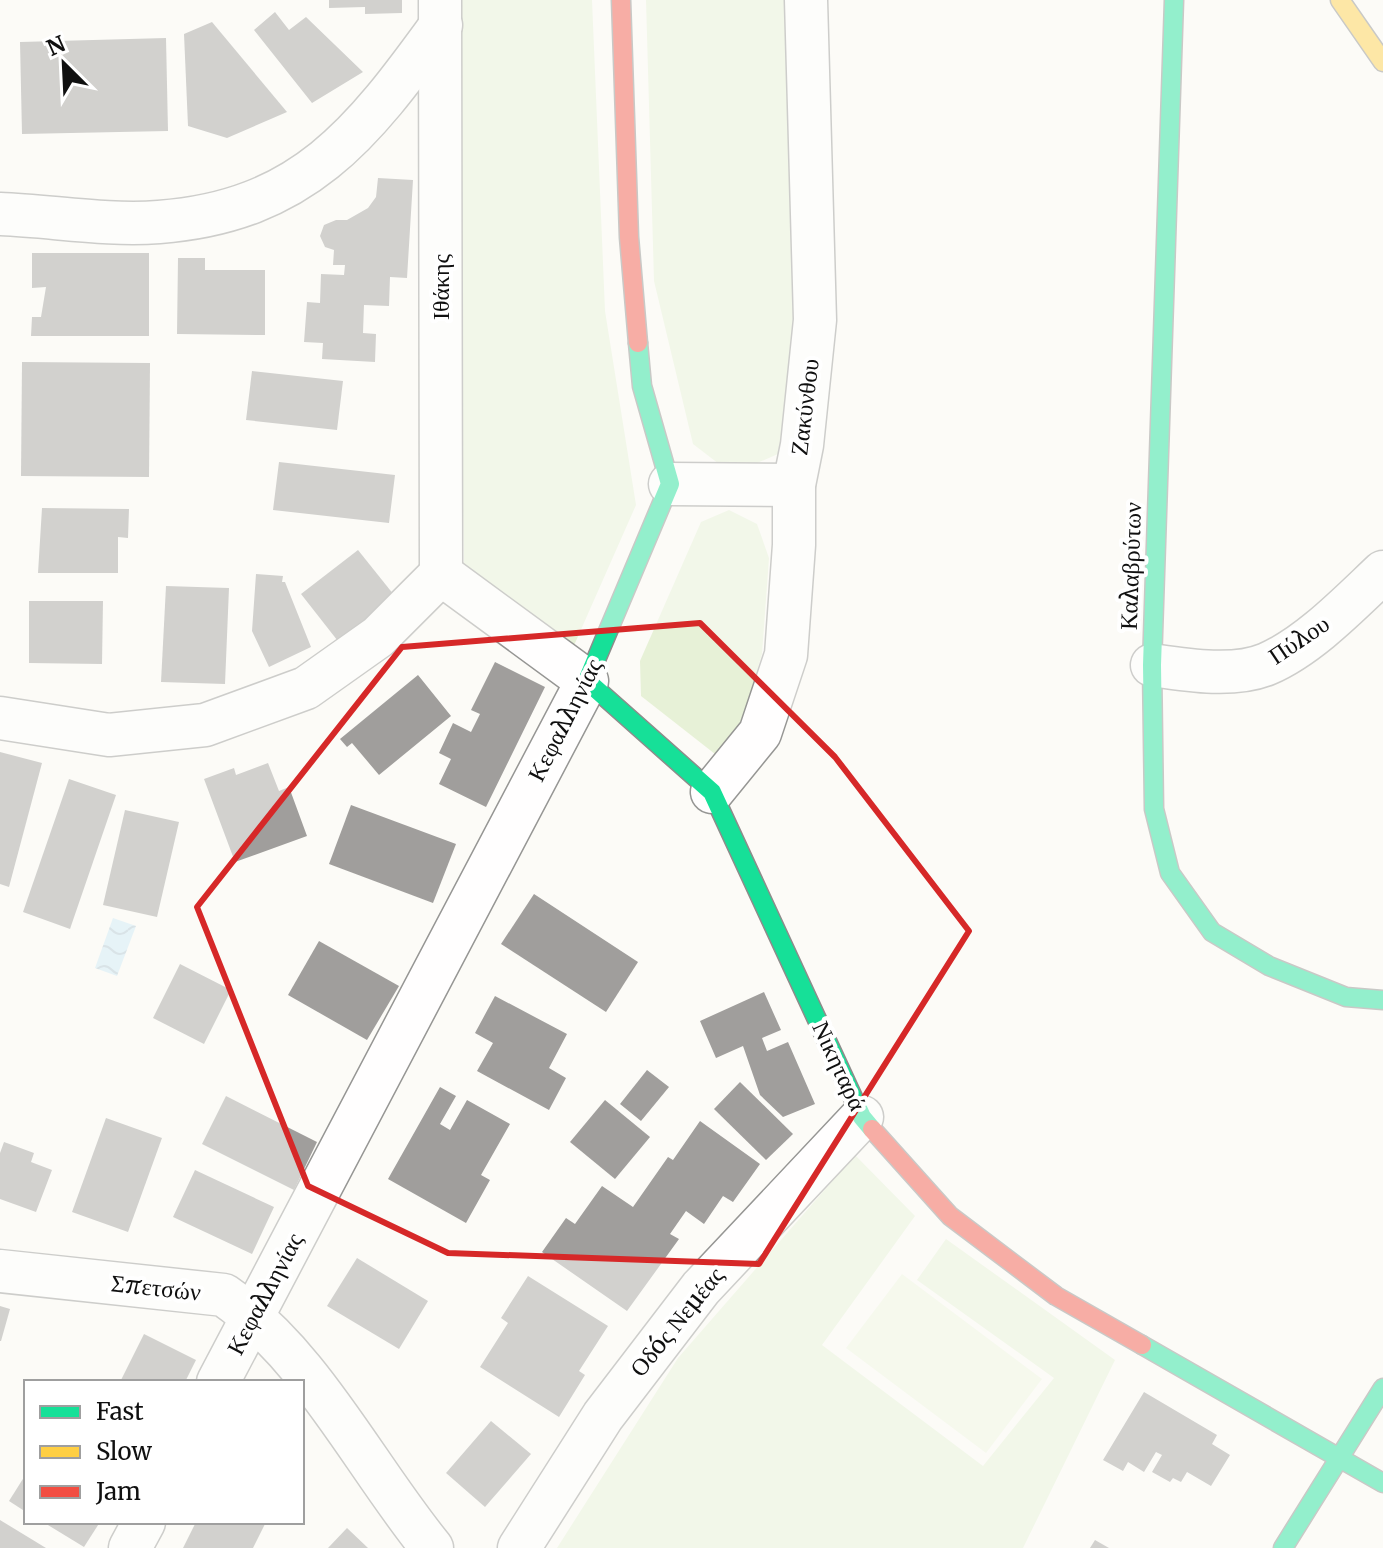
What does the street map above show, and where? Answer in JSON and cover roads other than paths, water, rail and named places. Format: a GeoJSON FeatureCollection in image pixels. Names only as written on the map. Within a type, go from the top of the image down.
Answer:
{"type":"FeatureCollection","features":[{"type":"Feature","properties":{"kind":"street"},"geometry":{"type":"LineString","coordinates":[[621,0],[629,237],[642,386],[670,484],[794,485]]}},
{"type":"Feature","properties":{"kind":"street","name":"Ζακύνθου"},"geometry":{"type":"LineString","coordinates":[[712,792],[760,733],[786,655],[794,545],[794,485],[802,445],[815,320],[806,0]]}},
{"type":"Feature","properties":{"kind":"street","name":"Καλαβρύτων"},"geometry":{"type":"LineString","coordinates":[[1174,0],[1152,665],[1154,809],[1170,873],[1212,932],[1269,966],[1346,997],[1383,1000]]}},
{"type":"Feature","properties":{"kind":"street"},"geometry":{"type":"LineString","coordinates":[[1340,0],[1383,62]]}},
{"type":"Feature","properties":{"kind":"street"},"geometry":{"type":"LineString","coordinates":[[0,214],[157,222],[244,208],[322,165],[383,104],[440,12]]}},
{"type":"Feature","properties":{"kind":"street","name":"Ιθάκης"},"geometry":{"type":"LineString","coordinates":[[440,12],[441,574]]}},
{"type":"Feature","properties":{"kind":"street","name":"Κεφαλληνίας"},"geometry":{"type":"LineString","coordinates":[[219,1380],[587,681],[670,484]]}},
{"type":"Feature","properties":{"kind":"street","name":"Πύλου"},"geometry":{"type":"LineString","coordinates":[[1152,665],[1208,673],[1266,665],[1328,624],[1383,572]]}},
{"type":"Feature","properties":{"kind":"street"},"geometry":{"type":"LineString","coordinates":[[0,718],[109,735],[205,725],[306,688],[378,637],[441,574]]}},
{"type":"Feature","properties":{"kind":"street","name":"Νικηταρά"},"geometry":{"type":"LineString","coordinates":[[441,574],[587,681],[712,792],[862,1117],[950,1216],[1056,1296],[1383,1483]]}},
{"type":"Feature","properties":{"kind":"street","name":"Οδóς Νεμέας"},"geometry":{"type":"LineString","coordinates":[[519,1548],[603,1416],[701,1288],[862,1117]]}},
{"type":"Feature","properties":{"kind":"street","name":"Σπετσών"},"geometry":{"type":"LineString","coordinates":[[0,1271],[224,1295],[254,1316],[310,1382],[432,1548]]}},
{"type":"Feature","properties":{"kind":"street"},"geometry":{"type":"LineString","coordinates":[[1283,1548],[1383,1388]]}},
{"type":"Feature","properties":{"kind":"street"},"geometry":{"type":"LineString","coordinates":[[130,1548],[143,1524]]}},
{"type":"Feature","properties":{"kind":"water"},"geometry":{"type":"Polygon","coordinates":[[[113,918],[136,926],[117,976],[95,968],[113,918]]]}}]}
